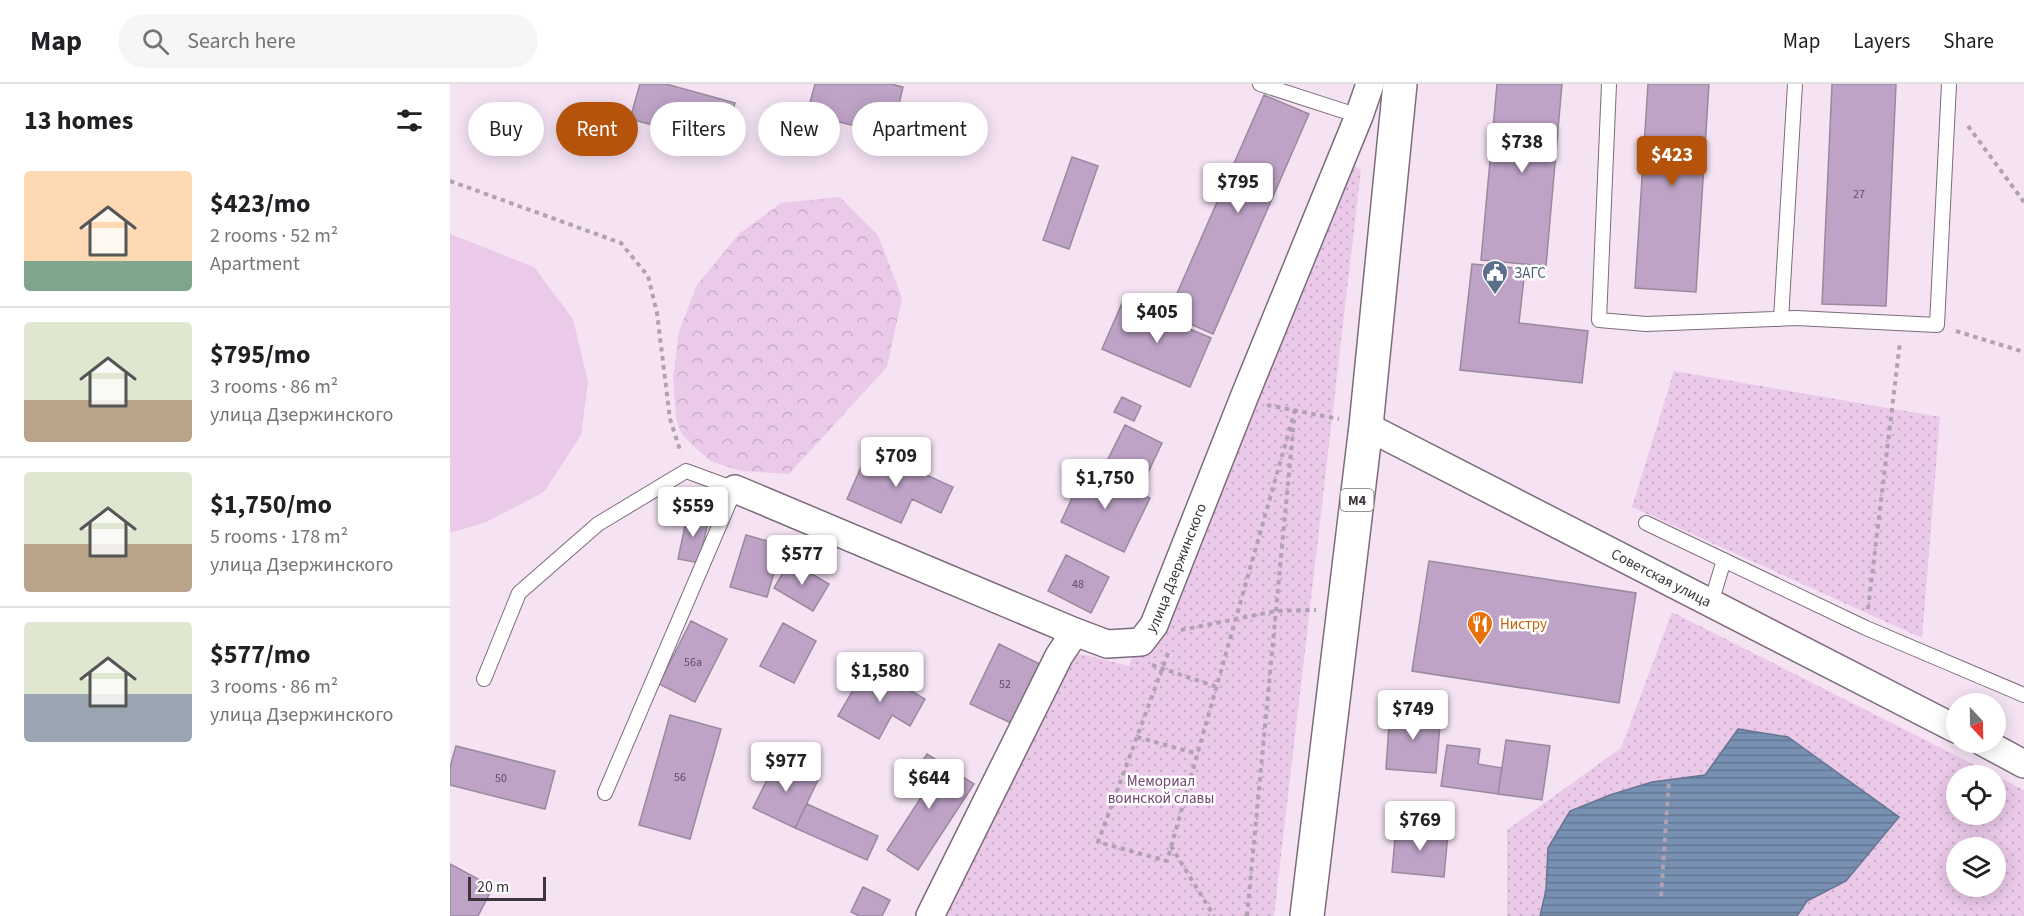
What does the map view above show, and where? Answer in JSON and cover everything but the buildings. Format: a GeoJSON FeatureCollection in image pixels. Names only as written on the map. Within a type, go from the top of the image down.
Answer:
{"type":"FeatureCollection","features":[{"type":"Feature","properties":{"kind":"highway","name":"M4"},"geometry":{"type":"LineString","coordinates":[[1307,916],[1366,426],[1400,84]]}},
{"type":"Feature","properties":{"kind":"street","name":"улица Дзержинского"},"geometry":{"type":"LineString","coordinates":[[735,489],[1075,632],[1107,644],[1141,642],[1154,625],[1370,84]]}},
{"type":"Feature","properties":{"kind":"street","name":"Советская улица"},"geometry":{"type":"LineString","coordinates":[[1366,426],[1946,724]]}},
{"type":"Feature","properties":{"kind":"street"},"geometry":{"type":"LineString","coordinates":[[930,916],[1059,656],[1075,632]]}},
{"type":"Feature","properties":{"kind":"street"},"geometry":{"type":"LineString","coordinates":[[2004,753],[2024,764]]}},
{"type":"Feature","properties":{"kind":"lane"},"geometry":{"type":"LineString","coordinates":[[1260,84],[1359,116]]}},
{"type":"Feature","properties":{"kind":"lane"},"geometry":{"type":"LineString","coordinates":[[1609,84],[1599,320],[1646,324],[1781,319],[1936,325],[1949,84]]}},
{"type":"Feature","properties":{"kind":"lane"},"geometry":{"type":"LineString","coordinates":[[1781,319],[1795,84]]}},
{"type":"Feature","properties":{"kind":"lane"},"geometry":{"type":"LineString","coordinates":[[484,679],[519,594],[598,524],[686,471],[735,489],[604,793]]}},
{"type":"Feature","properties":{"kind":"lane"},"geometry":{"type":"LineString","coordinates":[[1646,523],[1866,628],[2024,695]]}},
{"type":"Feature","properties":{"kind":"lane"},"geometry":{"type":"LineString","coordinates":[[1711,603],[1724,560]]}},
{"type":"Feature","properties":{"kind":"path"},"geometry":{"type":"LineString","coordinates":[[1948,99],[2024,202]]}},
{"type":"Feature","properties":{"kind":"path"},"geometry":{"type":"LineString","coordinates":[[450,181],[621,243],[648,276],[657,314],[670,419],[686,471]]}},
{"type":"Feature","properties":{"kind":"path"},"geometry":{"type":"LineString","coordinates":[[1866,628],[1902,323]]}},
{"type":"Feature","properties":{"kind":"path"},"geometry":{"type":"LineString","coordinates":[[1936,325],[2024,352]]}},
{"type":"Feature","properties":{"kind":"path"},"geometry":{"type":"LineString","coordinates":[[1245,395],[1262,404],[1333,417],[1366,426]]}},
{"type":"Feature","properties":{"kind":"path"},"geometry":{"type":"LineString","coordinates":[[1247,916],[1295,410]]}},
{"type":"Feature","properties":{"kind":"path"},"geometry":{"type":"LineString","coordinates":[[1098,842],[1167,861],[1295,410]]}},
{"type":"Feature","properties":{"kind":"path"},"geometry":{"type":"LineString","coordinates":[[1154,625],[1165,633],[1276,611],[1344,609]]}},
{"type":"Feature","properties":{"kind":"path"},"geometry":{"type":"LineString","coordinates":[[1107,644],[1162,669],[1217,687]]}},
{"type":"Feature","properties":{"kind":"path"},"geometry":{"type":"LineString","coordinates":[[1137,736],[1198,754]]}},
{"type":"Feature","properties":{"kind":"path"},"geometry":{"type":"LineString","coordinates":[[1661,896],[1669,780]]}},
{"type":"Feature","properties":{"kind":"path"},"geometry":{"type":"LineString","coordinates":[[1171,846],[1214,916]]}},
{"type":"Feature","properties":{"kind":"green space","name":"Мемориал воинской славы"},"geometry":{"type":"Polygon","coordinates":[[[1343,158],[1361,170],[1274,916],[938,916],[1064,665],[1076,654],[1129,666],[1301,234],[1343,158]]]}},
{"type":"Feature","properties":{"kind":"green space"},"geometry":{"type":"Polygon","coordinates":[[[840,197],[878,235],[902,298],[887,367],[789,474],[741,471],[710,461],[682,435],[676,418],[673,378],[679,331],[697,285],[739,234],[781,203],[840,197]]]}},
{"type":"Feature","properties":{"kind":"green space"},"geometry":{"type":"Polygon","coordinates":[[[450,234],[534,267],[573,319],[588,382],[581,435],[544,492],[486,522],[450,533],[450,234]]]}},
{"type":"Feature","properties":{"kind":"green space"},"geometry":{"type":"Polygon","coordinates":[[[1674,371],[1940,417],[1922,638],[1632,507],[1674,371]]]}},
{"type":"Feature","properties":{"kind":"green space"},"geometry":{"type":"Polygon","coordinates":[[[1672,612],[1946,751],[1946,753],[1951,753],[1975,765],[1946,765],[1946,825],[2006,825],[2006,781],[2024,790],[2024,916],[1507,916],[1507,830],[1621,748],[1672,612]]]}},
{"type":"Feature","properties":{"kind":"water"},"geometry":{"type":"Polygon","coordinates":[[[1738,729],[1788,737],[1899,817],[1846,881],[1807,901],[1797,916],[1540,916],[1546,890],[1548,848],[1570,811],[1652,782],[1705,775],[1738,729]]]}},
{"type":"Feature","properties":{"kind":"place","name":"ЗАГС"},"geometry":{"type":"Point","coordinates":[1495,296]}},
{"type":"Feature","properties":{"kind":"place","name":"Нистру"},"geometry":{"type":"Point","coordinates":[1480,647]}}]}
